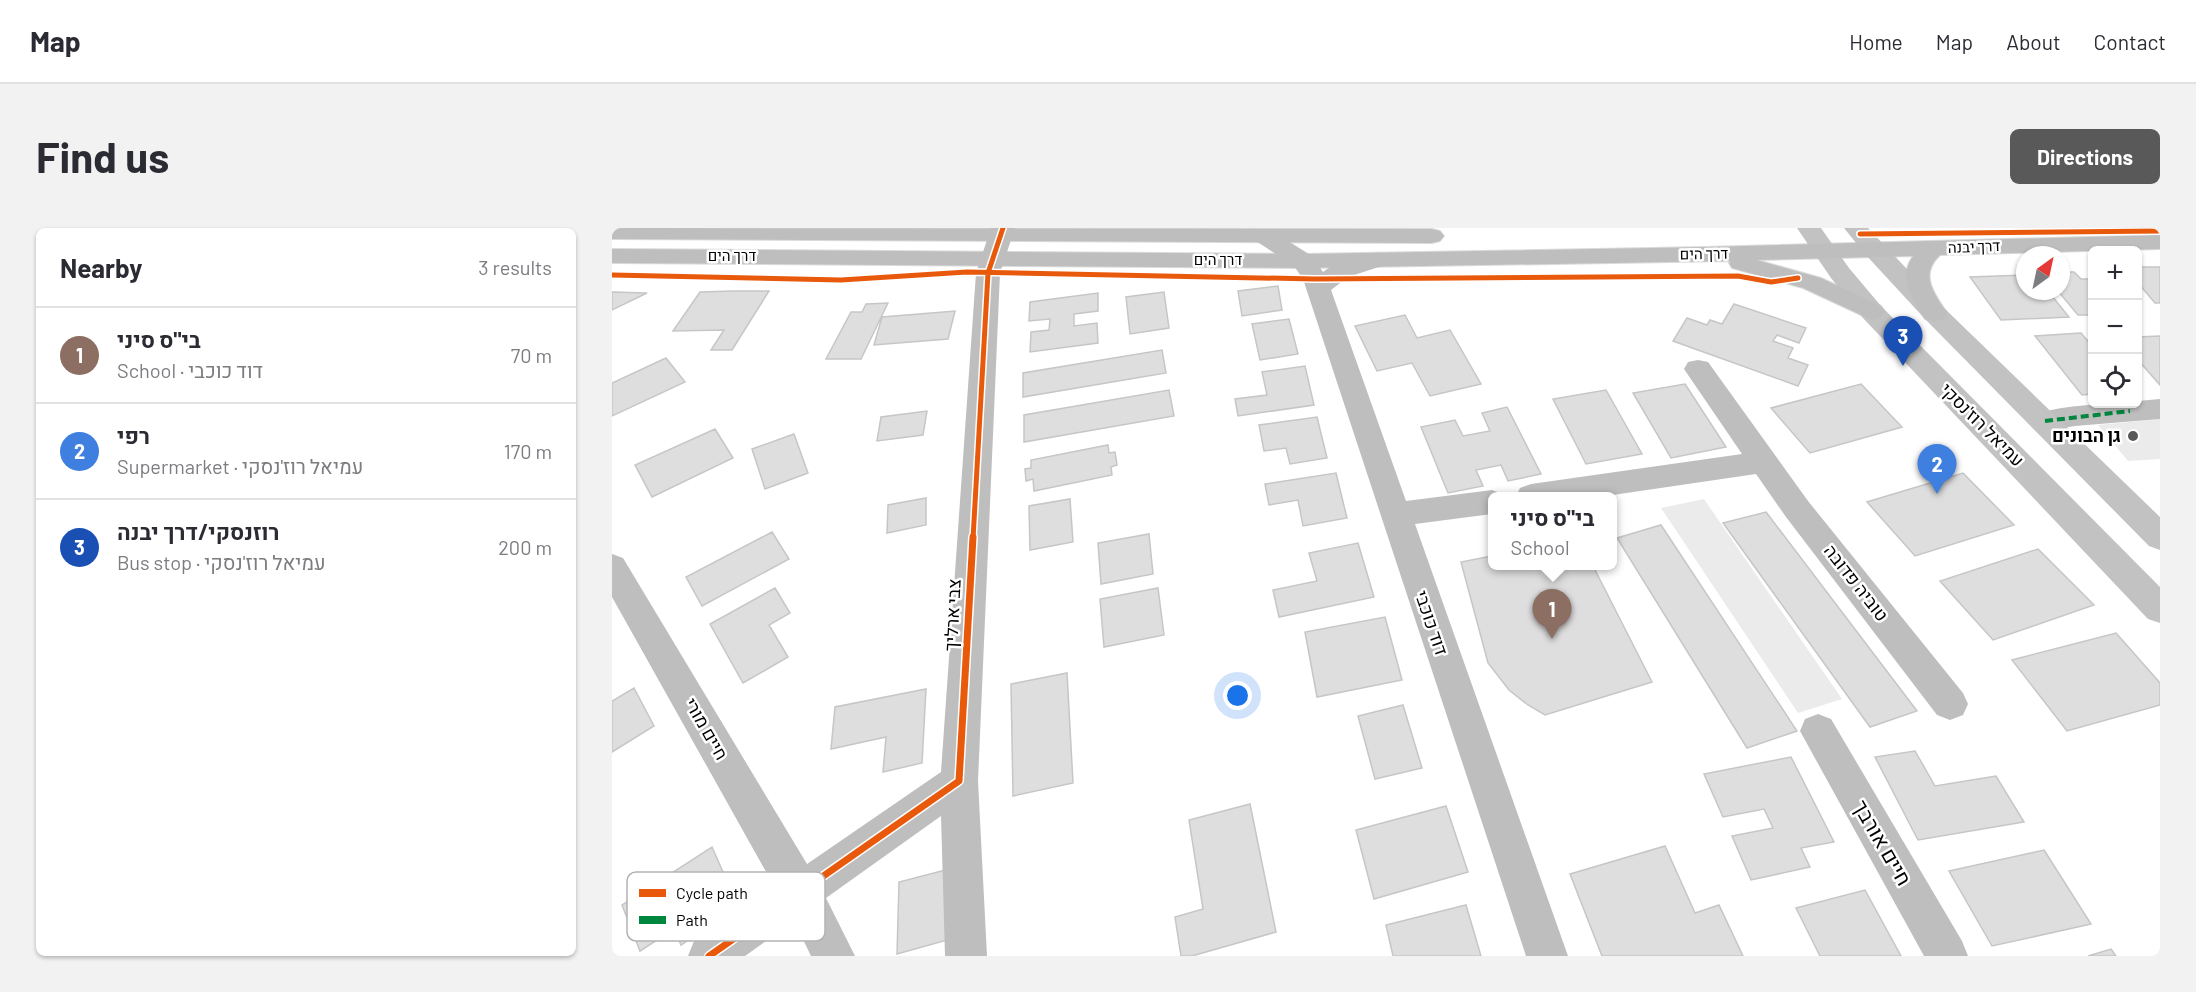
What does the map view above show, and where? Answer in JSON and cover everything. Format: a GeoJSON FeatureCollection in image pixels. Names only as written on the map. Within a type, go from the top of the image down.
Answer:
{"type":"FeatureCollection","features":[{"type":"Feature","properties":{"kind":"main road","name":"דרך יבנה"},"geometry":{"type":"LineString","coordinates":[[1815,237],[2160,231]]}},
{"type":"Feature","properties":{"kind":"main road","name":"דרך הים"},"geometry":{"type":"LineString","coordinates":[[612,232],[998,240],[1310,274]]}},
{"type":"Feature","properties":{"kind":"main road","name":"דרך הים"},"geometry":{"type":"LineString","coordinates":[[612,256],[998,240],[1328,232]]}},
{"type":"Feature","properties":{"kind":"main road"},"geometry":{"type":"LineString","coordinates":[[1328,232],[1339,245],[1374,245],[1457,236]]}},
{"type":"Feature","properties":{"kind":"main road"},"geometry":{"type":"LineString","coordinates":[[1266,234],[1310,274],[1339,272],[1374,245]]}},
{"type":"Feature","properties":{"kind":"main road","name":"דרך הים"},"geometry":{"type":"LineString","coordinates":[[1480,236],[1743,234],[1815,237]]}},
{"type":"Feature","properties":{"kind":"main road","name":"דרך הים"},"geometry":{"type":"LineString","coordinates":[[1374,245],[1707,254],[1815,237]]}},
{"type":"Feature","properties":{"kind":"main road","name":"דרך יבנה"},"geometry":{"type":"LineString","coordinates":[[1863,237],[1932,249],[2160,242]]}},
{"type":"Feature","properties":{"kind":"main road","name":"צבי ארליך"},"geometry":{"type":"LineString","coordinates":[[966,956],[959,781],[987,284],[998,240]]}},
{"type":"Feature","properties":{"kind":"main road"},"geometry":{"type":"LineString","coordinates":[[1932,249],[1921,257],[1916,266],[1916,274],[1920,290],[1934,313]]}},
{"type":"Feature","properties":{"kind":"main road"},"geometry":{"type":"LineString","coordinates":[[1707,254],[1805,280],[1872,312]]}},
{"type":"Feature","properties":{"kind":"main road","name":"דוד כוכבי"},"geometry":{"type":"LineString","coordinates":[[1310,274],[1547,956]]}},
{"type":"Feature","properties":{"kind":"main road","name":"טוביה פדובה"},"geometry":{"type":"LineString","coordinates":[[1698,369],[1797,509],[1950,704]]}},
{"type":"Feature","properties":{"kind":"main road"},"geometry":{"type":"LineString","coordinates":[[2045,421],[2075,416],[2160,409]]}},
{"type":"Feature","properties":{"kind":"main road"},"geometry":{"type":"LineString","coordinates":[[1558,492],[1764,462]]}},
{"type":"Feature","properties":{"kind":"main road"},"geometry":{"type":"LineString","coordinates":[[1394,515],[1488,503]]}},
{"type":"Feature","properties":{"kind":"main road","name":"חיים מורי"},"geometry":{"type":"LineString","coordinates":[[612,567],[789,872]]}},
{"type":"Feature","properties":{"kind":"main road","name":"חיים אורבך"},"geometry":{"type":"LineString","coordinates":[[1818,731],[1947,956]]}},
{"type":"Feature","properties":{"kind":"main road"},"geometry":{"type":"LineString","coordinates":[[825,874],[959,781]]}},
{"type":"Feature","properties":{"kind":"main road","name":"חיים מורי"},"geometry":{"type":"LineString","coordinates":[[825,939],[834,956]]}},
{"type":"Feature","properties":{"kind":"main road"},"geometry":{"type":"LineString","coordinates":[[709,956],[730,941]]}},
{"type":"Feature","properties":{"kind":"street","name":"עמיאל רוז'נסקי"},"geometry":{"type":"LineString","coordinates":[[1815,237],[1872,312],[2160,609]]}},
{"type":"Feature","properties":{"kind":"street"},"geometry":{"type":"LineString","coordinates":[[1863,237],[1934,313],[2160,537]]}},
{"type":"Feature","properties":{"kind":"shaded area"},"geometry":{"type":"Polygon","coordinates":[[[2160,419],[2160,459],[2128,461],[2098,425],[2160,419]]]}},
{"type":"Feature","properties":{"kind":"shaded area"},"geometry":{"type":"Polygon","coordinates":[[[1704,499],[1842,699],[1798,713],[1661,508],[1704,499]]]}},
{"type":"Feature","properties":{"kind":"building"},"geometry":{"type":"Polygon","coordinates":[[[2142,267],[2160,267],[2160,303],[2155,303],[2142,288],[2142,267]]]}},
{"type":"Feature","properties":{"kind":"building"},"geometry":{"type":"Polygon","coordinates":[[[2070,272],[2074,272],[2081,279],[2088,279],[2088,315],[2078,315],[2066,300],[2070,300],[2070,272]]]}},
{"type":"Feature","properties":{"kind":"building"},"geometry":{"type":"Polygon","coordinates":[[[2016,275],[2016,300],[2055,300],[2069,317],[2001,320],[1970,277],[2016,275]]]}},
{"type":"Feature","properties":{"kind":"building"},"geometry":{"type":"Polygon","coordinates":[[[1278,286],[1282,310],[1242,316],[1238,291],[1278,286]]]}},
{"type":"Feature","properties":{"kind":"building"},"geometry":{"type":"Polygon","coordinates":[[[769,291],[732,350],[711,350],[724,330],[673,331],[700,292],[769,291]]]}},
{"type":"Feature","properties":{"kind":"building"},"geometry":{"type":"Polygon","coordinates":[[[612,292],[647,293],[612,310],[612,292]]]}},
{"type":"Feature","properties":{"kind":"building"},"geometry":{"type":"Polygon","coordinates":[[[1164,292],[1169,328],[1130,334],[1126,297],[1164,292]]]}},
{"type":"Feature","properties":{"kind":"building"},"geometry":{"type":"Polygon","coordinates":[[[1098,293],[1098,311],[1074,314],[1074,326],[1097,323],[1098,343],[1030,352],[1031,332],[1049,330],[1050,319],[1029,321],[1030,302],[1098,293]]]}},
{"type":"Feature","properties":{"kind":"building"},"geometry":{"type":"Polygon","coordinates":[[[888,303],[861,359],[826,359],[851,312],[862,312],[866,304],[888,303]]]}},
{"type":"Feature","properties":{"kind":"building"},"geometry":{"type":"Polygon","coordinates":[[[1734,304],[1806,328],[1799,343],[1777,335],[1773,341],[1793,348],[1788,358],[1808,365],[1798,386],[1673,341],[1687,318],[1707,325],[1710,320],[1722,324],[1734,304]]]}},
{"type":"Feature","properties":{"kind":"building"},"geometry":{"type":"Polygon","coordinates":[[[955,311],[948,339],[874,345],[882,317],[955,311]]]}},
{"type":"Feature","properties":{"kind":"building"},"geometry":{"type":"Polygon","coordinates":[[[1405,315],[1417,338],[1450,330],[1481,384],[1430,396],[1412,363],[1377,371],[1355,326],[1405,315]]]}},
{"type":"Feature","properties":{"kind":"building"},"geometry":{"type":"Polygon","coordinates":[[[1289,319],[1298,354],[1260,360],[1252,324],[1289,319]]]}},
{"type":"Feature","properties":{"kind":"building"},"geometry":{"type":"Polygon","coordinates":[[[2081,333],[2088,341],[2088,394],[2082,395],[2035,336],[2081,333]]]}},
{"type":"Feature","properties":{"kind":"building"},"geometry":{"type":"Polygon","coordinates":[[[2160,336],[2160,385],[2142,365],[2142,337],[2160,336]]]}},
{"type":"Feature","properties":{"kind":"building"},"geometry":{"type":"Polygon","coordinates":[[[1162,350],[1166,373],[1023,397],[1023,373],[1162,350]]]}},
{"type":"Feature","properties":{"kind":"building"},"geometry":{"type":"Polygon","coordinates":[[[666,358],[685,382],[612,416],[612,383],[666,358]]]}},
{"type":"Feature","properties":{"kind":"building"},"geometry":{"type":"Polygon","coordinates":[[[1305,366],[1314,405],[1238,416],[1235,399],[1267,395],[1262,372],[1305,366]]]}},
{"type":"Feature","properties":{"kind":"building"},"geometry":{"type":"Polygon","coordinates":[[[1685,384],[1726,447],[1671,458],[1633,393],[1685,384]]]}},
{"type":"Feature","properties":{"kind":"building"},"geometry":{"type":"Polygon","coordinates":[[[1861,384],[1902,427],[1810,453],[1771,408],[1861,384]]]}},
{"type":"Feature","properties":{"kind":"building"},"geometry":{"type":"Polygon","coordinates":[[[1169,390],[1174,416],[1024,442],[1024,415],[1169,390]]]}},
{"type":"Feature","properties":{"kind":"building"},"geometry":{"type":"Polygon","coordinates":[[[1606,390],[1642,454],[1586,464],[1553,399],[1606,390]]]}},
{"type":"Feature","properties":{"kind":"building"},"geometry":{"type":"Polygon","coordinates":[[[1507,407],[1541,474],[1508,481],[1501,465],[1476,470],[1483,486],[1448,493],[1421,427],[1455,420],[1463,436],[1490,431],[1482,413],[1507,407]]]}},
{"type":"Feature","properties":{"kind":"building"},"geometry":{"type":"Polygon","coordinates":[[[927,411],[923,435],[877,441],[881,417],[927,411]]]}},
{"type":"Feature","properties":{"kind":"building"},"geometry":{"type":"Polygon","coordinates":[[[1317,417],[1327,458],[1290,464],[1286,448],[1264,451],[1259,425],[1317,417]]]}},
{"type":"Feature","properties":{"kind":"building"},"geometry":{"type":"Polygon","coordinates":[[[715,429],[733,458],[652,497],[635,465],[715,429]]]}},
{"type":"Feature","properties":{"kind":"building"},"geometry":{"type":"Polygon","coordinates":[[[794,434],[808,473],[765,489],[752,449],[794,434]]]}},
{"type":"Feature","properties":{"kind":"building"},"geometry":{"type":"Polygon","coordinates":[[[1108,445],[1109,453],[1115,452],[1117,465],[1111,467],[1112,475],[1034,491],[1033,479],[1026,481],[1025,469],[1031,468],[1031,460],[1108,445]]]}},
{"type":"Feature","properties":{"kind":"building"},"geometry":{"type":"Polygon","coordinates":[[[1336,473],[1347,518],[1303,526],[1298,500],[1269,505],[1265,484],[1336,473]]]}},
{"type":"Feature","properties":{"kind":"building"},"geometry":{"type":"Polygon","coordinates":[[[1963,473],[2014,525],[1915,556],[1867,502],[1963,473]]]}},
{"type":"Feature","properties":{"kind":"building"},"geometry":{"type":"Polygon","coordinates":[[[926,498],[926,525],[887,533],[888,505],[926,498]]]}},
{"type":"Feature","properties":{"kind":"building"},"geometry":{"type":"Polygon","coordinates":[[[1070,499],[1073,542],[1030,550],[1029,506],[1070,499]]]}},
{"type":"Feature","properties":{"kind":"building"},"geometry":{"type":"Polygon","coordinates":[[[1766,512],[1917,711],[1870,727],[1723,523],[1766,512]]]}},
{"type":"Feature","properties":{"kind":"building"},"geometry":{"type":"Polygon","coordinates":[[[1661,525],[1797,731],[1747,748],[1617,538],[1661,525]]]}},
{"type":"Feature","properties":{"kind":"building"},"geometry":{"type":"Polygon","coordinates":[[[772,532],[789,559],[702,606],[686,577],[772,532]]]}},
{"type":"Feature","properties":{"kind":"building"},"geometry":{"type":"Polygon","coordinates":[[[1149,534],[1153,574],[1101,584],[1098,543],[1149,534]]]}},
{"type":"Feature","properties":{"kind":"building"},"geometry":{"type":"Polygon","coordinates":[[[1358,543],[1374,597],[1279,617],[1273,590],[1317,581],[1309,553],[1358,543]]]}},
{"type":"Feature","properties":{"kind":"building"},"geometry":{"type":"Polygon","coordinates":[[[2038,549],[2094,605],[1993,640],[1940,581],[2038,549]]]}},
{"type":"Feature","properties":{"kind":"building"},"geometry":{"type":"Polygon","coordinates":[[[1488,557],[1488,570],[1595,570],[1652,682],[1545,715],[1528,705],[1509,690],[1488,663],[1461,562],[1488,557]]]}},
{"type":"Feature","properties":{"kind":"building"},"geometry":{"type":"Polygon","coordinates":[[[775,588],[790,613],[769,625],[788,657],[743,683],[710,624],[775,588]]]}},
{"type":"Feature","properties":{"kind":"building"},"geometry":{"type":"Polygon","coordinates":[[[1158,588],[1164,635],[1104,647],[1100,599],[1158,588]]]}},
{"type":"Feature","properties":{"kind":"building"},"geometry":{"type":"Polygon","coordinates":[[[1385,617],[1402,680],[1317,697],[1305,632],[1385,617]]]}},
{"type":"Feature","properties":{"kind":"building"},"geometry":{"type":"Polygon","coordinates":[[[2116,633],[2160,683],[2160,705],[2067,731],[2012,660],[2116,633]]]}},
{"type":"Feature","properties":{"kind":"building"},"geometry":{"type":"Polygon","coordinates":[[[1067,673],[1073,783],[1013,796],[1011,684],[1067,673]]]}},
{"type":"Feature","properties":{"kind":"building"},"geometry":{"type":"Polygon","coordinates":[[[634,688],[654,726],[612,752],[612,701],[634,688]]]}},
{"type":"Feature","properties":{"kind":"building"},"geometry":{"type":"Polygon","coordinates":[[[926,689],[922,763],[883,772],[886,737],[831,749],[835,707],[926,689]]]}},
{"type":"Feature","properties":{"kind":"building"},"geometry":{"type":"Polygon","coordinates":[[[1403,705],[1422,768],[1375,779],[1358,716],[1403,705]]]}},
{"type":"Feature","properties":{"kind":"building"},"geometry":{"type":"Polygon","coordinates":[[[1915,751],[1935,786],[1996,776],[2024,822],[1918,840],[1875,757],[1915,751]]]}},
{"type":"Feature","properties":{"kind":"building"},"geometry":{"type":"Polygon","coordinates":[[[1791,757],[1834,842],[1801,848],[1810,867],[1751,880],[1732,836],[1773,828],[1764,809],[1723,817],[1704,774],[1791,757]]]}},
{"type":"Feature","properties":{"kind":"building"},"geometry":{"type":"Polygon","coordinates":[[[1250,804],[1276,932],[1192,956],[1181,956],[1175,917],[1203,909],[1189,820],[1250,804]]]}},
{"type":"Feature","properties":{"kind":"building"},"geometry":{"type":"Polygon","coordinates":[[[1446,806],[1468,872],[1374,899],[1356,830],[1446,806]]]}},
{"type":"Feature","properties":{"kind":"building"},"geometry":{"type":"Polygon","coordinates":[[[1665,846],[1695,913],[1719,905],[1743,956],[1602,956],[1570,874],[1665,846]]]}},
{"type":"Feature","properties":{"kind":"building"},"geometry":{"type":"Polygon","coordinates":[[[712,847],[723,872],[673,872],[712,847]]]}},
{"type":"Feature","properties":{"kind":"building"},"geometry":{"type":"Polygon","coordinates":[[[2044,850],[2091,924],[1992,946],[1949,871],[2044,850]]]}},
{"type":"Feature","properties":{"kind":"building"},"geometry":{"type":"Polygon","coordinates":[[[957,867],[958,937],[897,954],[899,882],[957,867]]]}},
{"type":"Feature","properties":{"kind":"building"},"geometry":{"type":"Polygon","coordinates":[[[1865,890],[1901,956],[1820,956],[1796,908],[1865,890]]]}},
{"type":"Feature","properties":{"kind":"building"},"geometry":{"type":"Polygon","coordinates":[[[627,902],[627,918],[622,905],[627,902]]]}},
{"type":"Feature","properties":{"kind":"building"},"geometry":{"type":"Polygon","coordinates":[[[1466,905],[1481,956],[1393,956],[1386,925],[1466,905]]]}},
{"type":"Feature","properties":{"kind":"building"},"geometry":{"type":"Polygon","coordinates":[[[636,941],[655,941],[640,951],[636,941]]]}},
{"type":"Feature","properties":{"kind":"building"},"geometry":{"type":"Polygon","coordinates":[[[2111,949],[2116,956],[2088,956],[2111,949]]]}},
{"type":"Feature","properties":{"kind":"marked path"},"geometry":{"type":"LineString","coordinates":[[2045,421],[2130,411]]}},
{"type":"Feature","properties":{"kind":"cycle path"},"geometry":{"type":"LineString","coordinates":[[825,875],[959,781],[988,273],[1003,228]]}},
{"type":"Feature","properties":{"kind":"cycle path"},"geometry":{"type":"LineString","coordinates":[[1860,234],[2160,231]]}},
{"type":"Feature","properties":{"kind":"cycle path"},"geometry":{"type":"LineString","coordinates":[[612,275],[841,280],[967,272],[1315,279],[1738,276],[1771,282],[1798,278]]}},
{"type":"Feature","properties":{"kind":"cycle path"},"geometry":{"type":"LineString","coordinates":[[709,956],[730,941]]}},
{"type":"Feature","properties":{"kind":"place","name":"רוזנסקי/דרך יבנה"},"geometry":{"type":"Point","coordinates":[1903,366]}},
{"type":"Feature","properties":{"kind":"place","name":"גן הבונים"},"geometry":{"type":"Point","coordinates":[2133,436]}},
{"type":"Feature","properties":{"kind":"place","name":"רפי"},"geometry":{"type":"Point","coordinates":[1937,494]}},
{"type":"Feature","properties":{"kind":"place","name":"בי\"ס סיני"},"geometry":{"type":"Point","coordinates":[1552,639]}}]}
